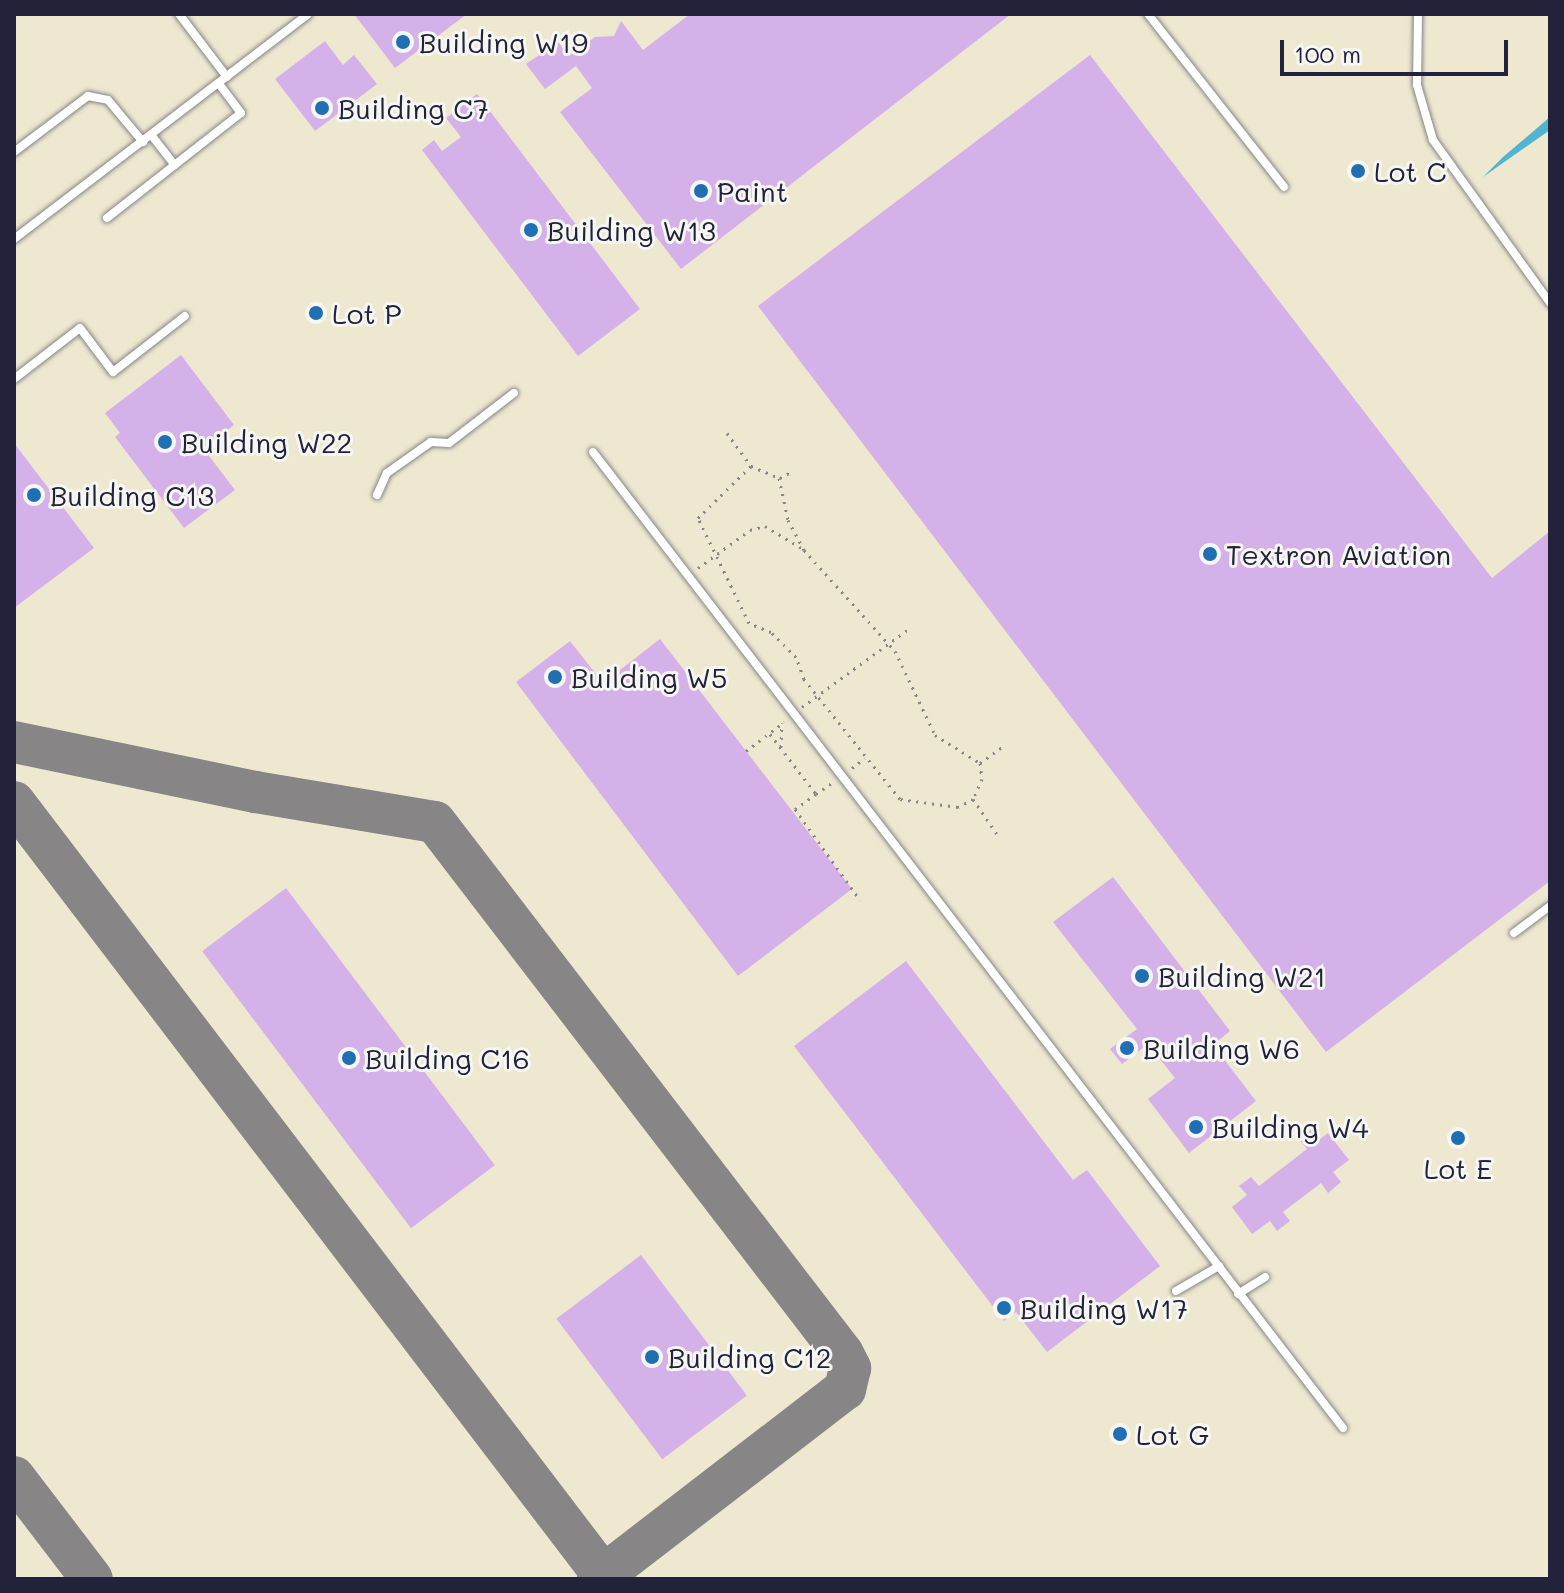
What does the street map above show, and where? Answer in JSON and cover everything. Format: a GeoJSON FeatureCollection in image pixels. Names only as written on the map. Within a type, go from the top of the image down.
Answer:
{"type":"FeatureCollection","features":[{"type":"Feature","properties":{"kind":"lane"},"geometry":{"type":"LineString","coordinates":[[179,14],[227,77]]}},
{"type":"Feature","properties":{"kind":"lane"},"geometry":{"type":"LineString","coordinates":[[14,239],[308,14]]}},
{"type":"Feature","properties":{"kind":"lane"},"geometry":{"type":"LineString","coordinates":[[1148,14],[1284,187]]}},
{"type":"Feature","properties":{"kind":"lane"},"geometry":{"type":"LineString","coordinates":[[1418,14],[1417,85],[1433,140],[1550,303]]}},
{"type":"Feature","properties":{"kind":"lane"},"geometry":{"type":"LineString","coordinates":[[107,218],[241,113],[219,84]]}},
{"type":"Feature","properties":{"kind":"lane"},"geometry":{"type":"LineString","coordinates":[[14,152],[88,96],[108,100],[143,142]]}},
{"type":"Feature","properties":{"kind":"lane"},"geometry":{"type":"LineString","coordinates":[[152,136],[175,165]]}},
{"type":"Feature","properties":{"kind":"lane"},"geometry":{"type":"LineString","coordinates":[[14,379],[80,328],[113,372],[185,316]]}},
{"type":"Feature","properties":{"kind":"lane"},"geometry":{"type":"LineString","coordinates":[[377,495],[387,473],[431,442],[449,443],[514,393]]}},
{"type":"Feature","properties":{"kind":"lane"},"geometry":{"type":"LineString","coordinates":[[593,452],[1343,1428]]}},
{"type":"Feature","properties":{"kind":"lane"},"geometry":{"type":"LineString","coordinates":[[1514,933],[1550,906]]}},
{"type":"Feature","properties":{"kind":"lane"},"geometry":{"type":"LineString","coordinates":[[1176,1291],[1219,1266]]}},
{"type":"Feature","properties":{"kind":"lane"},"geometry":{"type":"LineString","coordinates":[[1238,1294],[1265,1277]]}},
{"type":"Feature","properties":{"kind":"path"},"geometry":{"type":"LineString","coordinates":[[727,433],[751,466],[779,478],[791,472]]}},
{"type":"Feature","properties":{"kind":"path"},"geometry":{"type":"LineString","coordinates":[[751,466],[698,518],[713,556],[749,623],[771,632],[796,657],[817,695],[900,799],[958,807],[973,799],[982,779],[980,763]]}},
{"type":"Feature","properties":{"kind":"path"},"geometry":{"type":"LineString","coordinates":[[779,478],[788,520],[804,550]]}},
{"type":"Feature","properties":{"kind":"path"},"geometry":{"type":"LineString","coordinates":[[778,530],[788,520]]}},
{"type":"Feature","properties":{"kind":"path"},"geometry":{"type":"LineString","coordinates":[[692,573],[750,530],[778,530],[804,550],[888,642],[935,735],[980,763]]}},
{"type":"Feature","properties":{"kind":"path"},"geometry":{"type":"LineString","coordinates":[[746,751],[910,628]]}},
{"type":"Feature","properties":{"kind":"path"},"geometry":{"type":"LineString","coordinates":[[781,747],[782,723]]}},
{"type":"Feature","properties":{"kind":"path"},"geometry":{"type":"LineString","coordinates":[[770,733],[816,794]]}},
{"type":"Feature","properties":{"kind":"path"},"geometry":{"type":"LineString","coordinates":[[980,763],[1002,747]]}},
{"type":"Feature","properties":{"kind":"path"},"geometry":{"type":"LineString","coordinates":[[860,900],[795,809],[865,758]]}},
{"type":"Feature","properties":{"kind":"path"},"geometry":{"type":"LineString","coordinates":[[973,799],[997,834]]}},
{"type":"Feature","properties":{"kind":"water"},"geometry":{"type":"Polygon","coordinates":[[[1550,117],[1550,130],[1483,177],[1503,157],[1550,117]]]}},
{"type":"Feature","properties":{"kind":"building","name":"Building W19"},"geometry":{"type":"Polygon","coordinates":[[[354,14],[467,14],[395,68],[354,14]]]}},
{"type":"Feature","properties":{"kind":"building","name":"Paint"},"geometry":{"type":"Polygon","coordinates":[[[690,14],[1011,14],[681,269],[560,112],[592,88],[576,66],[545,89],[526,64],[558,42],[569,56],[595,37],[614,36],[621,21],[643,50],[690,14]]]}},
{"type":"Feature","properties":{"kind":"building","name":"Building C7"},"geometry":{"type":"Polygon","coordinates":[[[325,41],[343,65],[354,55],[377,84],[315,131],[275,79],[325,41]]]}},
{"type":"Feature","properties":{"kind":"building","name":"Textron Aviation"},"geometry":{"type":"Polygon","coordinates":[[[1090,55],[1492,578],[1550,531],[1550,881],[1326,1052],[758,306],[1090,55]]]}},
{"type":"Feature","properties":{"kind":"building","name":"Building W13"},"geometry":{"type":"Polygon","coordinates":[[[477,94],[640,309],[578,356],[422,150],[434,140],[442,151],[461,137],[446,118],[477,94]]]}},
{"type":"Feature","properties":{"kind":"building","name":"Building W22"},"geometry":{"type":"Polygon","coordinates":[[[181,355],[234,425],[203,448],[235,490],[184,528],[115,437],[120,433],[105,413],[181,355]]]}},
{"type":"Feature","properties":{"kind":"building","name":"Building C13"},"geometry":{"type":"Polygon","coordinates":[[[14,443],[94,548],[14,608],[14,443]]]}},
{"type":"Feature","properties":{"kind":"building"},"geometry":{"type":"Polygon","coordinates":[[[660,639],[852,889],[738,976],[516,682],[570,641],[603,683],[660,639]]]}},
{"type":"Feature","properties":{"kind":"building","name":"Building W21"},"geometry":{"type":"Polygon","coordinates":[[[1113,877],[1230,1031],[1213,1045],[1256,1101],[1189,1153],[1148,1099],[1175,1078],[1148,1044],[1122,1064],[1110,1049],[1137,1029],[1053,922],[1113,877]]]}},
{"type":"Feature","properties":{"kind":"building","name":"Building C16"},"geometry":{"type":"Polygon","coordinates":[[[286,888],[495,1165],[411,1228],[202,951],[286,888]]]}},
{"type":"Feature","properties":{"kind":"building"},"geometry":{"type":"Polygon","coordinates":[[[906,961],[1073,1180],[1087,1170],[1160,1266],[1047,1352],[1016,1312],[1004,1321],[794,1046],[906,961]]]}},
{"type":"Feature","properties":{"kind":"building"},"geometry":{"type":"Polygon","coordinates":[[[1312,1129],[1320,1139],[1328,1133],[1349,1160],[1333,1172],[1341,1182],[1328,1193],[1321,1183],[1283,1212],[1290,1221],[1277,1231],[1270,1221],[1252,1234],[1232,1207],[1247,1195],[1239,1186],[1251,1177],[1259,1186],[1307,1149],[1299,1139],[1312,1129]]]}},
{"type":"Feature","properties":{"kind":"building","name":"Building C12"},"geometry":{"type":"Polygon","coordinates":[[[641,1255],[747,1396],[662,1459],[556,1319],[641,1255]]]}},
{"type":"Feature","properties":{"kind":"taxiway"},"geometry":{"type":"LineString","coordinates":[[14,742],[255,792],[435,822],[843,1354],[850,1368],[845,1389],[598,1579]]}},
{"type":"Feature","properties":{"kind":"taxiway"},"geometry":{"type":"LineString","coordinates":[[14,802],[603,1575]]}},
{"type":"Feature","properties":{"kind":"taxiway"},"geometry":{"type":"LineString","coordinates":[[14,1477],[92,1579]]}},
{"type":"Feature","properties":{"kind":"place","name":"Building W19"},"geometry":{"type":"Point","coordinates":[403,42]}},
{"type":"Feature","properties":{"kind":"place","name":"Building C7"},"geometry":{"type":"Point","coordinates":[322,108]}},
{"type":"Feature","properties":{"kind":"place","name":"Lot C"},"geometry":{"type":"Point","coordinates":[1358,171]}},
{"type":"Feature","properties":{"kind":"place","name":"Paint"},"geometry":{"type":"Point","coordinates":[701,191]}},
{"type":"Feature","properties":{"kind":"place","name":"Building W13"},"geometry":{"type":"Point","coordinates":[531,230]}},
{"type":"Feature","properties":{"kind":"place","name":"Lot P"},"geometry":{"type":"Point","coordinates":[316,313]}},
{"type":"Feature","properties":{"kind":"place","name":"Building W22"},"geometry":{"type":"Point","coordinates":[165,442]}},
{"type":"Feature","properties":{"kind":"place","name":"Building C13"},"geometry":{"type":"Point","coordinates":[34,495]}},
{"type":"Feature","properties":{"kind":"place","name":"Textron Aviation"},"geometry":{"type":"Point","coordinates":[1210,554]}},
{"type":"Feature","properties":{"kind":"place","name":"Building W5"},"geometry":{"type":"Point","coordinates":[555,677]}},
{"type":"Feature","properties":{"kind":"place","name":"Building W21"},"geometry":{"type":"Point","coordinates":[1142,976]}},
{"type":"Feature","properties":{"kind":"place","name":"Building W6"},"geometry":{"type":"Point","coordinates":[1127,1048]}},
{"type":"Feature","properties":{"kind":"place","name":"Building C16"},"geometry":{"type":"Point","coordinates":[349,1058]}},
{"type":"Feature","properties":{"kind":"place","name":"Building W4"},"geometry":{"type":"Point","coordinates":[1196,1127]}},
{"type":"Feature","properties":{"kind":"place","name":"Lot E"},"geometry":{"type":"Point","coordinates":[1458,1138]}},
{"type":"Feature","properties":{"kind":"place","name":"Building W17"},"geometry":{"type":"Point","coordinates":[1004,1308]}},
{"type":"Feature","properties":{"kind":"place","name":"Building C12"},"geometry":{"type":"Point","coordinates":[652,1357]}},
{"type":"Feature","properties":{"kind":"place","name":"Lot G"},"geometry":{"type":"Point","coordinates":[1120,1434]}}]}
